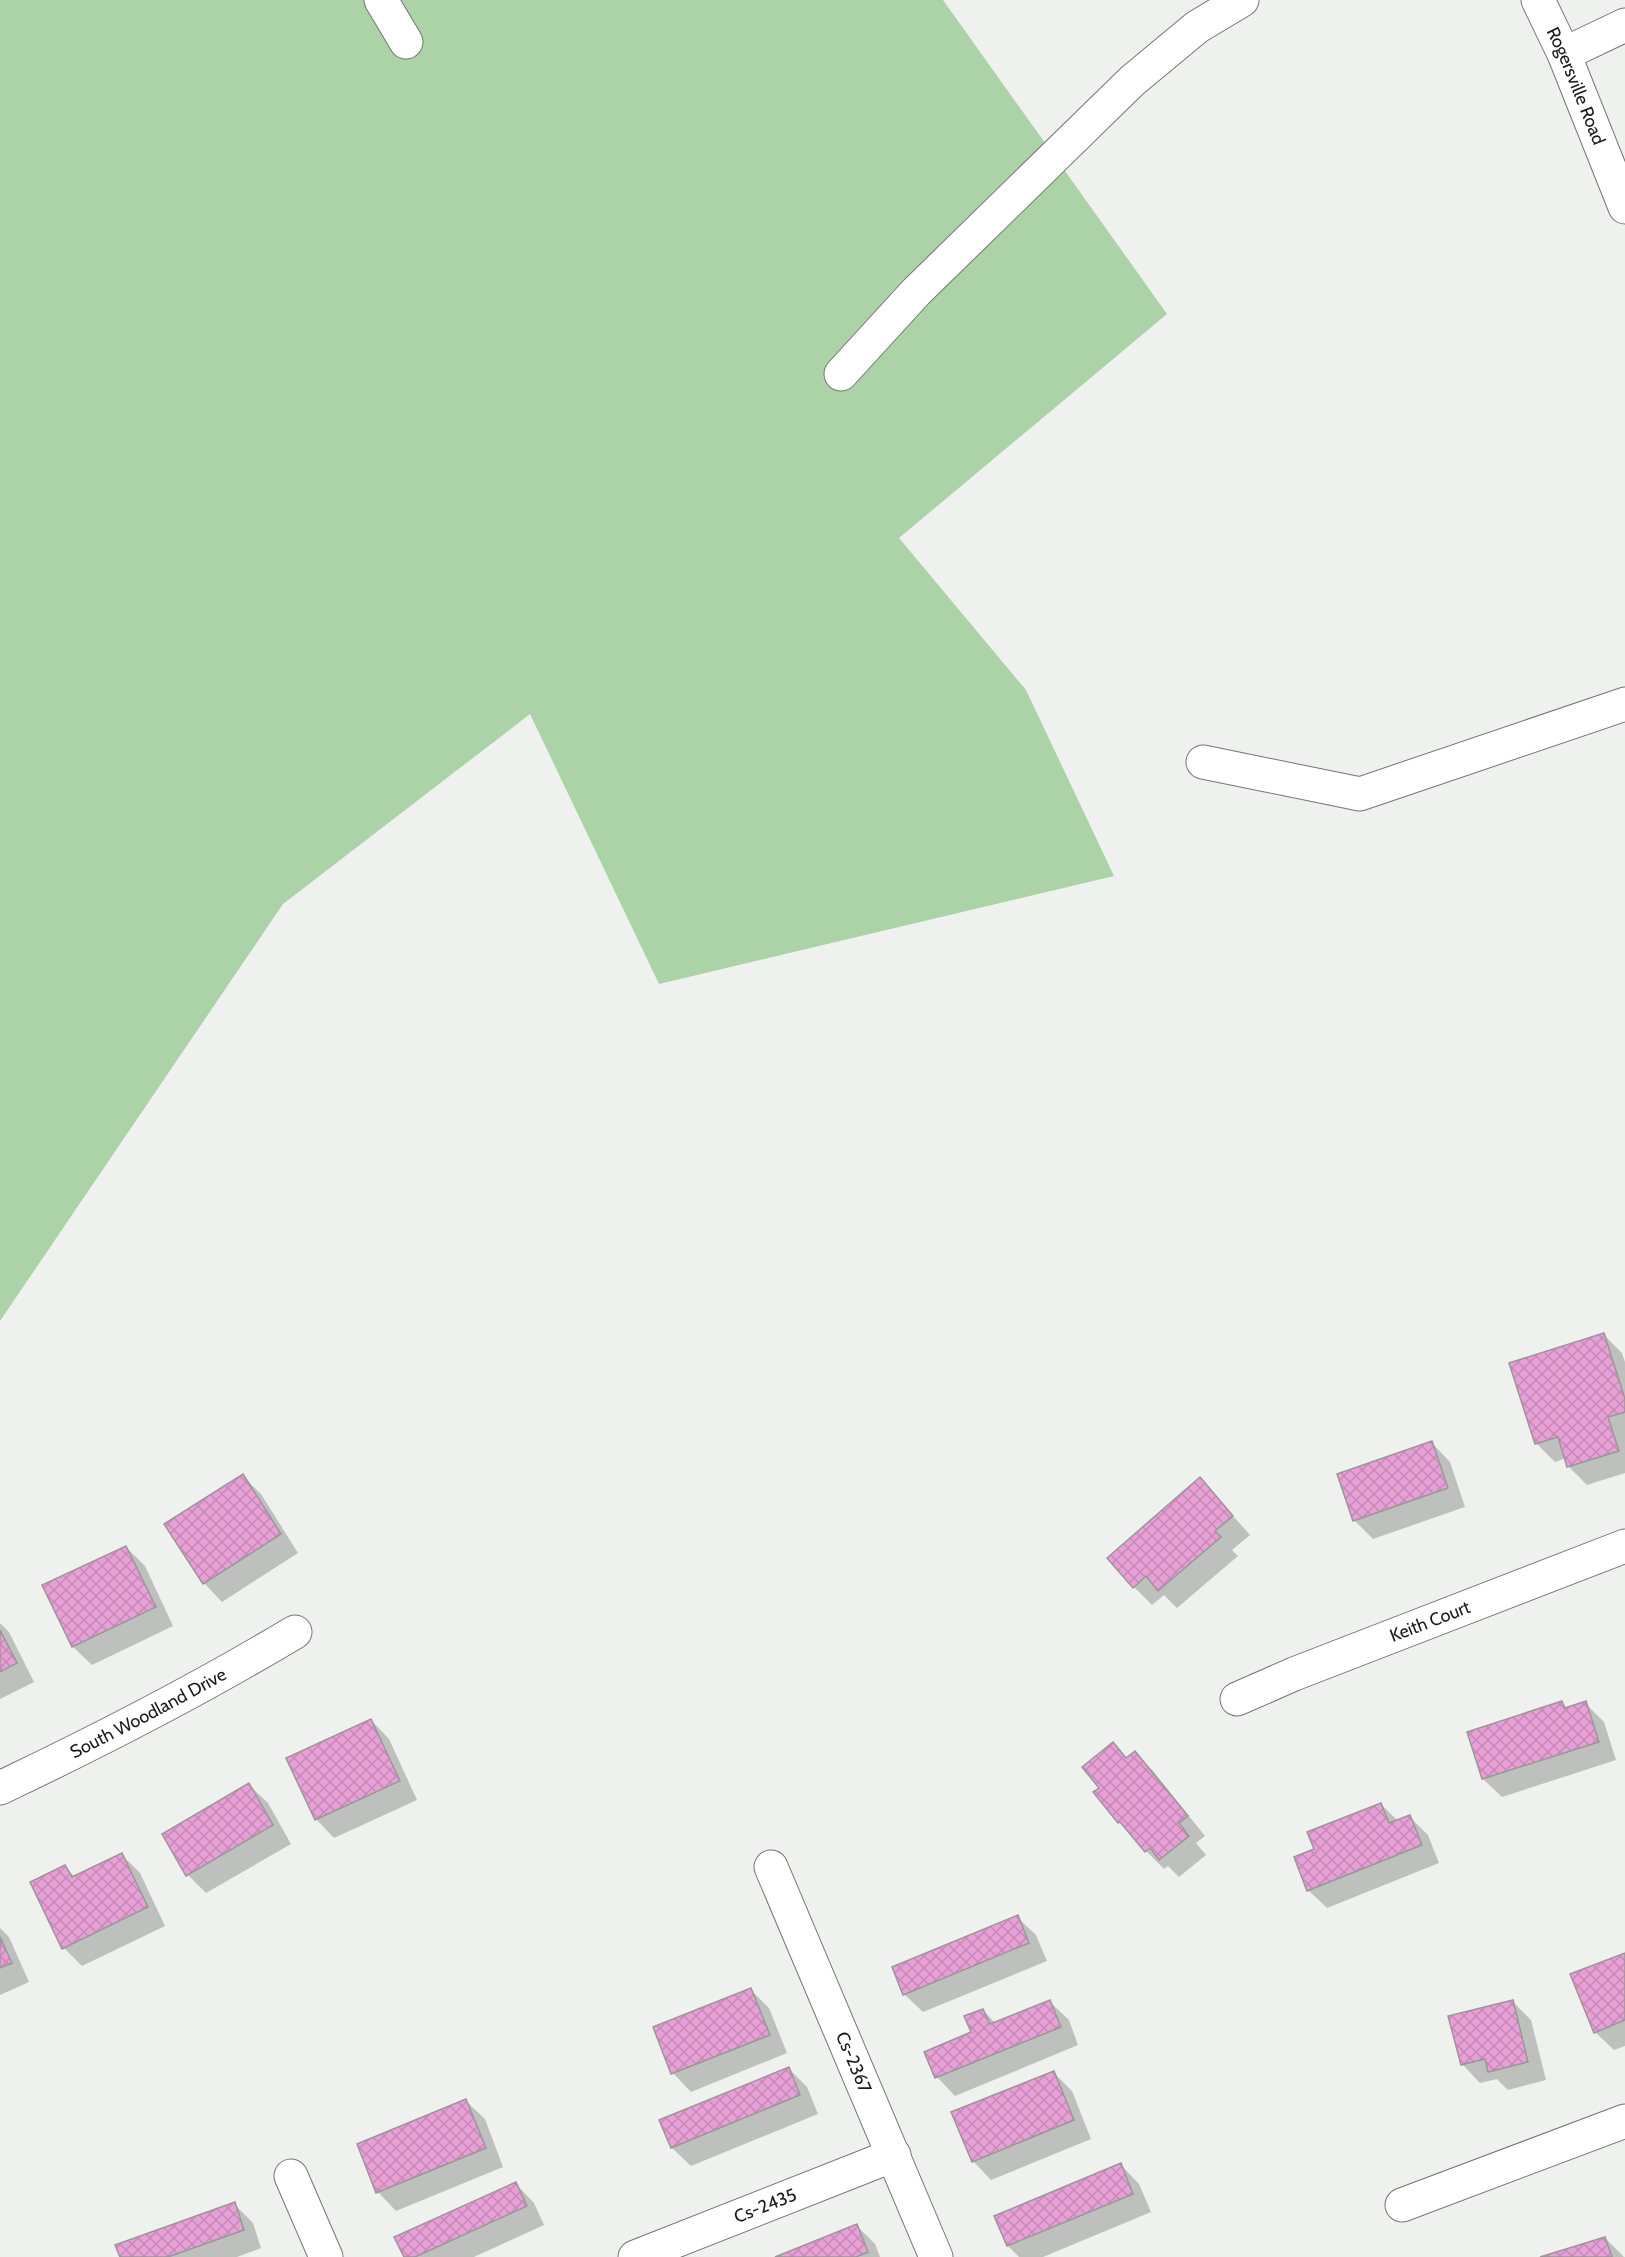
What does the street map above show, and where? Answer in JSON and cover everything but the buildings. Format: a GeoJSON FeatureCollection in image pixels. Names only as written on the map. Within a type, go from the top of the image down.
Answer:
{"type":"FeatureCollection","features":[{"type":"Feature","properties":{"kind":"street"},"geometry":{"type":"LineString","coordinates":[[381,0],[406,42]]}},
{"type":"Feature","properties":{"kind":"street"},"geometry":{"type":"LineString","coordinates":[[841,374],[916,292],[1132,81],[1197,27],[1242,0]]}},
{"type":"Feature","properties":{"kind":"street","name":"Rogersville Road"},"geometry":{"type":"LineString","coordinates":[[1538,0],[1564,54],[1625,207]]}},
{"type":"Feature","properties":{"kind":"street"},"geometry":{"type":"LineString","coordinates":[[1564,54],[1625,25]]}},
{"type":"Feature","properties":{"kind":"street"},"geometry":{"type":"LineString","coordinates":[[1203,762],[1360,794],[1625,704]]}},
{"type":"Feature","properties":{"kind":"street","name":"Keith Court"},"geometry":{"type":"LineString","coordinates":[[1237,1699],[1294,1674],[1625,1546]]}},
{"type":"Feature","properties":{"kind":"street","name":"South Woodland Drive"},"geometry":{"type":"LineString","coordinates":[[0,1788],[90,1745],[231,1671],[296,1632]]}},
{"type":"Feature","properties":{"kind":"street","name":"Cs-2367"},"geometry":{"type":"LineString","coordinates":[[771,1867],[936,2257]]}},
{"type":"Feature","properties":{"kind":"street"},"geometry":{"type":"LineString","coordinates":[[1402,2205],[1625,2121]]}},
{"type":"Feature","properties":{"kind":"street","name":"Cs-2435"},"geometry":{"type":"LineString","coordinates":[[635,2257],[894,2156]]}},
{"type":"Feature","properties":{"kind":"street"},"geometry":{"type":"LineString","coordinates":[[291,2176],[326,2257]]}},
{"type":"Feature","properties":{"kind":"green space"},"geometry":{"type":"Polygon","coordinates":[[[0,0],[943,0],[1167,314],[899,538],[1026,690],[1114,876],[659,984],[530,714],[283,904],[0,1321],[0,0]]]}}]}
